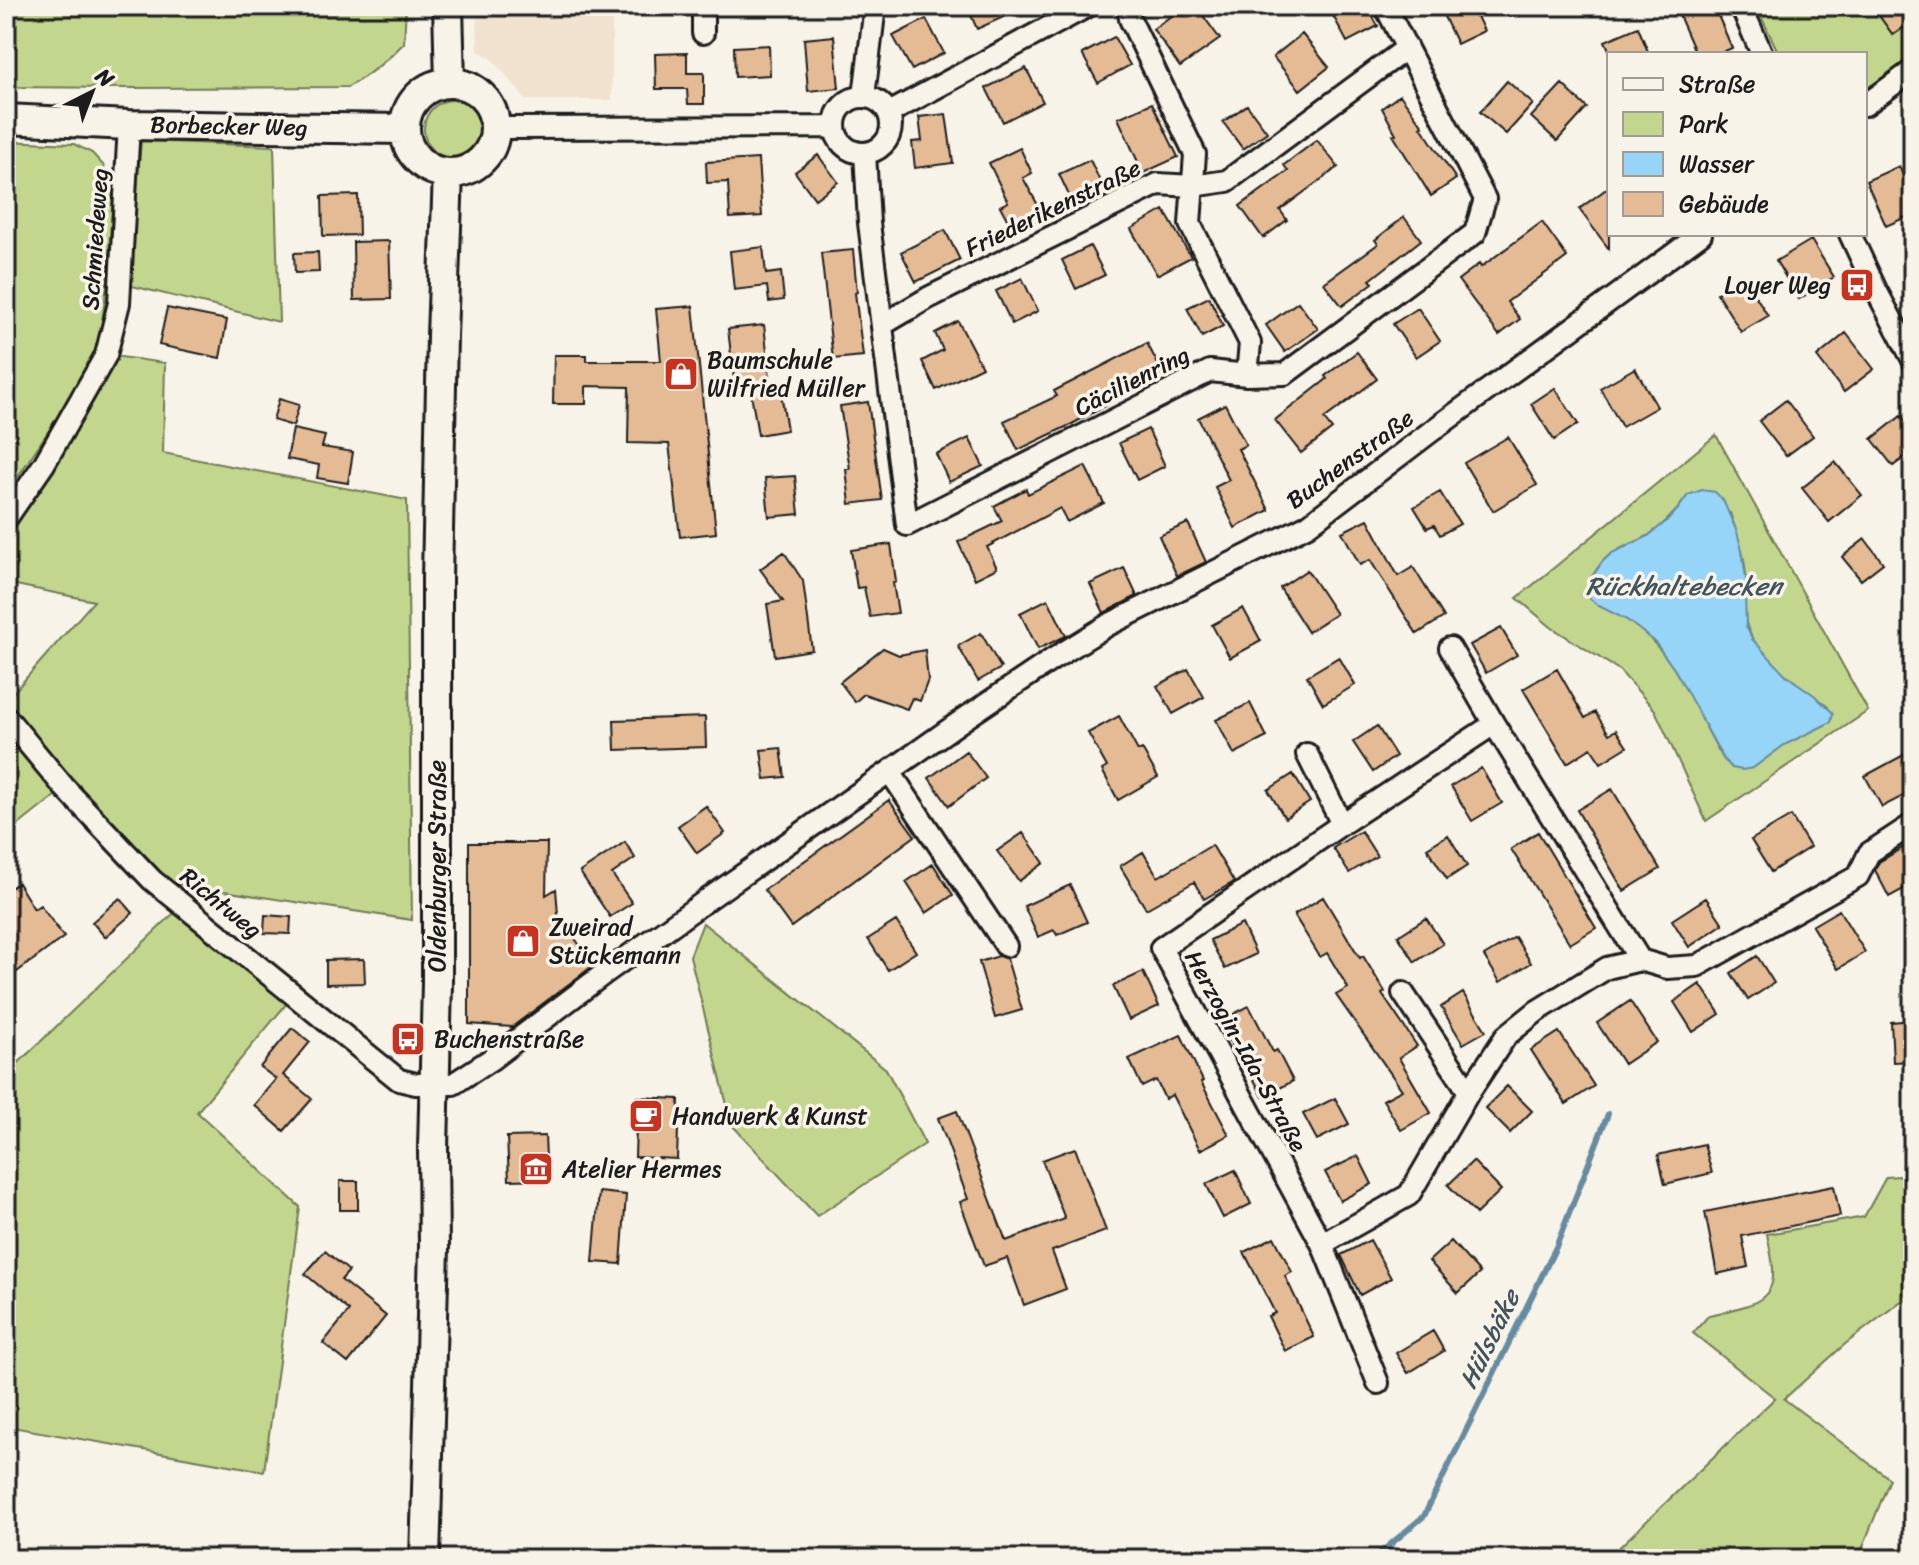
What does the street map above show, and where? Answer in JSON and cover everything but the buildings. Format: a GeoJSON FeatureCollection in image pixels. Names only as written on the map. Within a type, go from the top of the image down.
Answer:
{"type":"FeatureCollection","features":[{"type":"Feature","properties":{"kind":"street"},"geometry":{"type":"LineString","coordinates":[[448,6],[450,83]]}},
{"type":"Feature","properties":{"kind":"street"},"geometry":{"type":"LineString","coordinates":[[703,6],[703,33]]}},
{"type":"Feature","properties":{"kind":"street"},"geometry":{"type":"LineString","coordinates":[[864,96],[875,6]]}},
{"type":"Feature","properties":{"kind":"street"},"geometry":{"type":"LineString","coordinates":[[889,113],[1088,6]]}},
{"type":"Feature","properties":{"kind":"street"},"geometry":{"type":"LineString","coordinates":[[1128,6],[1130,19],[1195,154],[1190,224],[1250,343],[1247,375]]}},
{"type":"Feature","properties":{"kind":"street","name":"Cäcilienring"},"geometry":{"type":"LineString","coordinates":[[865,153],[869,223],[907,525],[1210,371],[1247,375],[1285,374],[1475,233],[1485,199],[1385,6]]}},
{"type":"Feature","properties":{"kind":"street"},"geometry":{"type":"LineString","coordinates":[[1741,6],[1761,52]]}},
{"type":"Feature","properties":{"kind":"street","name":"Friederikenstraße"},"geometry":{"type":"LineString","coordinates":[[882,325],[928,298],[1158,184],[1193,186],[1227,181],[1407,48]]}},
{"type":"Feature","properties":{"kind":"street"},"geometry":{"type":"LineString","coordinates":[[1867,104],[1913,70]]}},
{"type":"Feature","properties":{"kind":"street"},"geometry":{"type":"LineString","coordinates":[[450,83],[478,93],[488,104],[495,128],[491,148],[482,160],[470,169],[455,173],[440,173],[414,157],[404,129],[406,115],[423,91],[450,83]]}},
{"type":"Feature","properties":{"kind":"street"},"geometry":{"type":"LineString","coordinates":[[864,96],[879,101],[889,113],[892,122],[888,140],[874,152],[854,152],[838,137],[835,127],[838,112],[849,100],[864,96]]}},
{"type":"Feature","properties":{"kind":"street","name":"Borbecker Weg"},"geometry":{"type":"LineString","coordinates":[[6,119],[129,125],[404,129]]}},
{"type":"Feature","properties":{"kind":"street","name":"Schmiedeweg"},"geometry":{"type":"LineString","coordinates":[[6,519],[44,464],[106,355],[119,303],[129,125]]}},
{"type":"Feature","properties":{"kind":"street"},"geometry":{"type":"LineString","coordinates":[[495,128],[835,127]]}},
{"type":"Feature","properties":{"kind":"street","name":"Oldenburger Straße"},"geometry":{"type":"LineString","coordinates":[[425,1559],[434,1248],[438,564],[448,173]]}},
{"type":"Feature","properties":{"kind":"street","name":"Buchenstraße"},"geometry":{"type":"LineString","coordinates":[[434,1085],[453,1084],[493,1058],[616,965],[964,719],[1108,625],[1308,525],[1698,236]]}},
{"type":"Feature","properties":{"kind":"street"},"geometry":{"type":"LineString","coordinates":[[1851,236],[1913,360]]}},
{"type":"Feature","properties":{"kind":"street"},"geometry":{"type":"LineString","coordinates":[[1450,648],[1640,960]]}},
{"type":"Feature","properties":{"kind":"street","name":"Richtweg"},"geometry":{"type":"LineString","coordinates":[[6,717],[64,787],[152,880],[399,1080],[434,1085]]}},
{"type":"Feature","properties":{"kind":"street","name":"Herzogin-Ida-Straße"},"geometry":{"type":"LineString","coordinates":[[1378,1383],[1322,1244],[1161,948],[1494,724]]}},
{"type":"Feature","properties":{"kind":"street"},"geometry":{"type":"LineString","coordinates":[[1307,754],[1342,824]]}},
{"type":"Feature","properties":{"kind":"street"},"geometry":{"type":"LineString","coordinates":[[890,772],[1006,946]]}},
{"type":"Feature","properties":{"kind":"street"},"geometry":{"type":"LineString","coordinates":[[1322,1244],[1409,1195],[1469,1092],[1506,1036],[1537,1011],[1607,968],[1640,960],[1667,968],[1697,966],[1858,876],[1869,853],[1913,824]]}},
{"type":"Feature","properties":{"kind":"street"},"geometry":{"type":"LineString","coordinates":[[1403,993],[1469,1092]]}},
{"type":"Feature","properties":{"kind":"shaded area"},"geometry":{"type":"Polygon","coordinates":[[[476,6],[612,6],[612,100],[525,100],[490,57],[478,51],[476,6]]]}},
{"type":"Feature","properties":{"kind":"green space"},"geometry":{"type":"Polygon","coordinates":[[[6,6],[406,6],[404,43],[378,67],[348,87],[128,88],[6,87],[6,6]]]}},
{"type":"Feature","properties":{"kind":"green space"},"geometry":{"type":"Polygon","coordinates":[[[1756,6],[1913,6],[1913,58],[1867,92],[1867,52],[1778,52],[1756,6]]]}},
{"type":"Feature","properties":{"kind":"green space"},"geometry":{"type":"Polygon","coordinates":[[[453,100],[464,102],[473,109],[480,118],[480,140],[473,149],[464,156],[453,158],[442,156],[433,149],[426,140],[424,129],[426,118],[433,109],[442,102],[453,100]]]}},
{"type":"Feature","properties":{"kind":"green space"},"geometry":{"type":"Polygon","coordinates":[[[6,141],[74,144],[92,153],[103,165],[113,192],[99,347],[60,414],[6,494],[6,141]]]}},
{"type":"Feature","properties":{"kind":"green space"},"geometry":{"type":"Polygon","coordinates":[[[141,141],[274,146],[279,322],[128,285],[141,141]]]}},
{"type":"Feature","properties":{"kind":"green space"},"geometry":{"type":"Polygon","coordinates":[[[106,355],[165,363],[163,453],[407,500],[412,920],[152,880],[65,788],[6,835],[6,701],[94,601],[6,583],[6,519],[106,355]]]}},
{"type":"Feature","properties":{"kind":"green space"},"geometry":{"type":"Polygon","coordinates":[[[1716,435],[1868,711],[1706,821],[1655,710],[1619,670],[1551,627],[1517,598],[1716,435]],[[1688,495],[1655,531],[1607,557],[1590,580],[1599,606],[1624,618],[1644,633],[1672,665],[1724,760],[1753,768],[1784,745],[1831,722],[1828,707],[1772,663],[1748,629],[1744,563],[1730,513],[1688,495]]]}},
{"type":"Feature","properties":{"kind":"green space"},"geometry":{"type":"Polygon","coordinates":[[[175,912],[288,1002],[197,1112],[300,1207],[264,1471],[6,1426],[6,1075],[175,912]]]}},
{"type":"Feature","properties":{"kind":"green space"},"geometry":{"type":"Polygon","coordinates":[[[703,923],[886,1069],[925,1144],[817,1216],[732,1125],[690,956],[703,923]]]}},
{"type":"Feature","properties":{"kind":"green space"},"geometry":{"type":"Polygon","coordinates":[[[1913,1175],[1913,1298],[1900,1302],[1844,1345],[1784,1399],[1890,1479],[1858,1559],[1607,1559],[1775,1398],[1693,1333],[1709,1315],[1745,1306],[1766,1295],[1773,1278],[1767,1234],[1864,1217],[1886,1177],[1913,1175]]]}},
{"type":"Feature","properties":{"kind":"water","name":"Rückhaltebecken"},"geometry":{"type":"Polygon","coordinates":[[[1702,490],[1715,492],[1723,500],[1737,532],[1746,578],[1746,626],[1752,639],[1787,676],[1833,713],[1831,722],[1784,745],[1753,768],[1742,770],[1732,768],[1724,760],[1675,670],[1654,641],[1627,620],[1599,606],[1590,599],[1587,591],[1590,580],[1612,553],[1647,537],[1668,520],[1688,495],[1702,490]]]}},
{"type":"Feature","properties":{"kind":"waterway","name":"Hülsbäke"},"geometry":{"type":"LineString","coordinates":[[1373,1559],[1424,1516],[1556,1247],[1608,1114]]}},
{"type":"Feature","properties":{"kind":"place","name":"Loyer Weg"},"geometry":{"type":"Point","coordinates":[1857,285]}},
{"type":"Feature","properties":{"kind":"place","name":"Baumschule Wilfried Müller"},"geometry":{"type":"Point","coordinates":[681,374]}},
{"type":"Feature","properties":{"kind":"place","name":"Zweirad Stückemann"},"geometry":{"type":"Point","coordinates":[523,941]}},
{"type":"Feature","properties":{"kind":"place","name":"Buchenstraße"},"geometry":{"type":"Point","coordinates":[408,1039]}},
{"type":"Feature","properties":{"kind":"place","name":"Handwerk & Kunst"},"geometry":{"type":"Point","coordinates":[646,1116]}},
{"type":"Feature","properties":{"kind":"place","name":"Atelier Hermes"},"geometry":{"type":"Point","coordinates":[536,1169]}}]}
